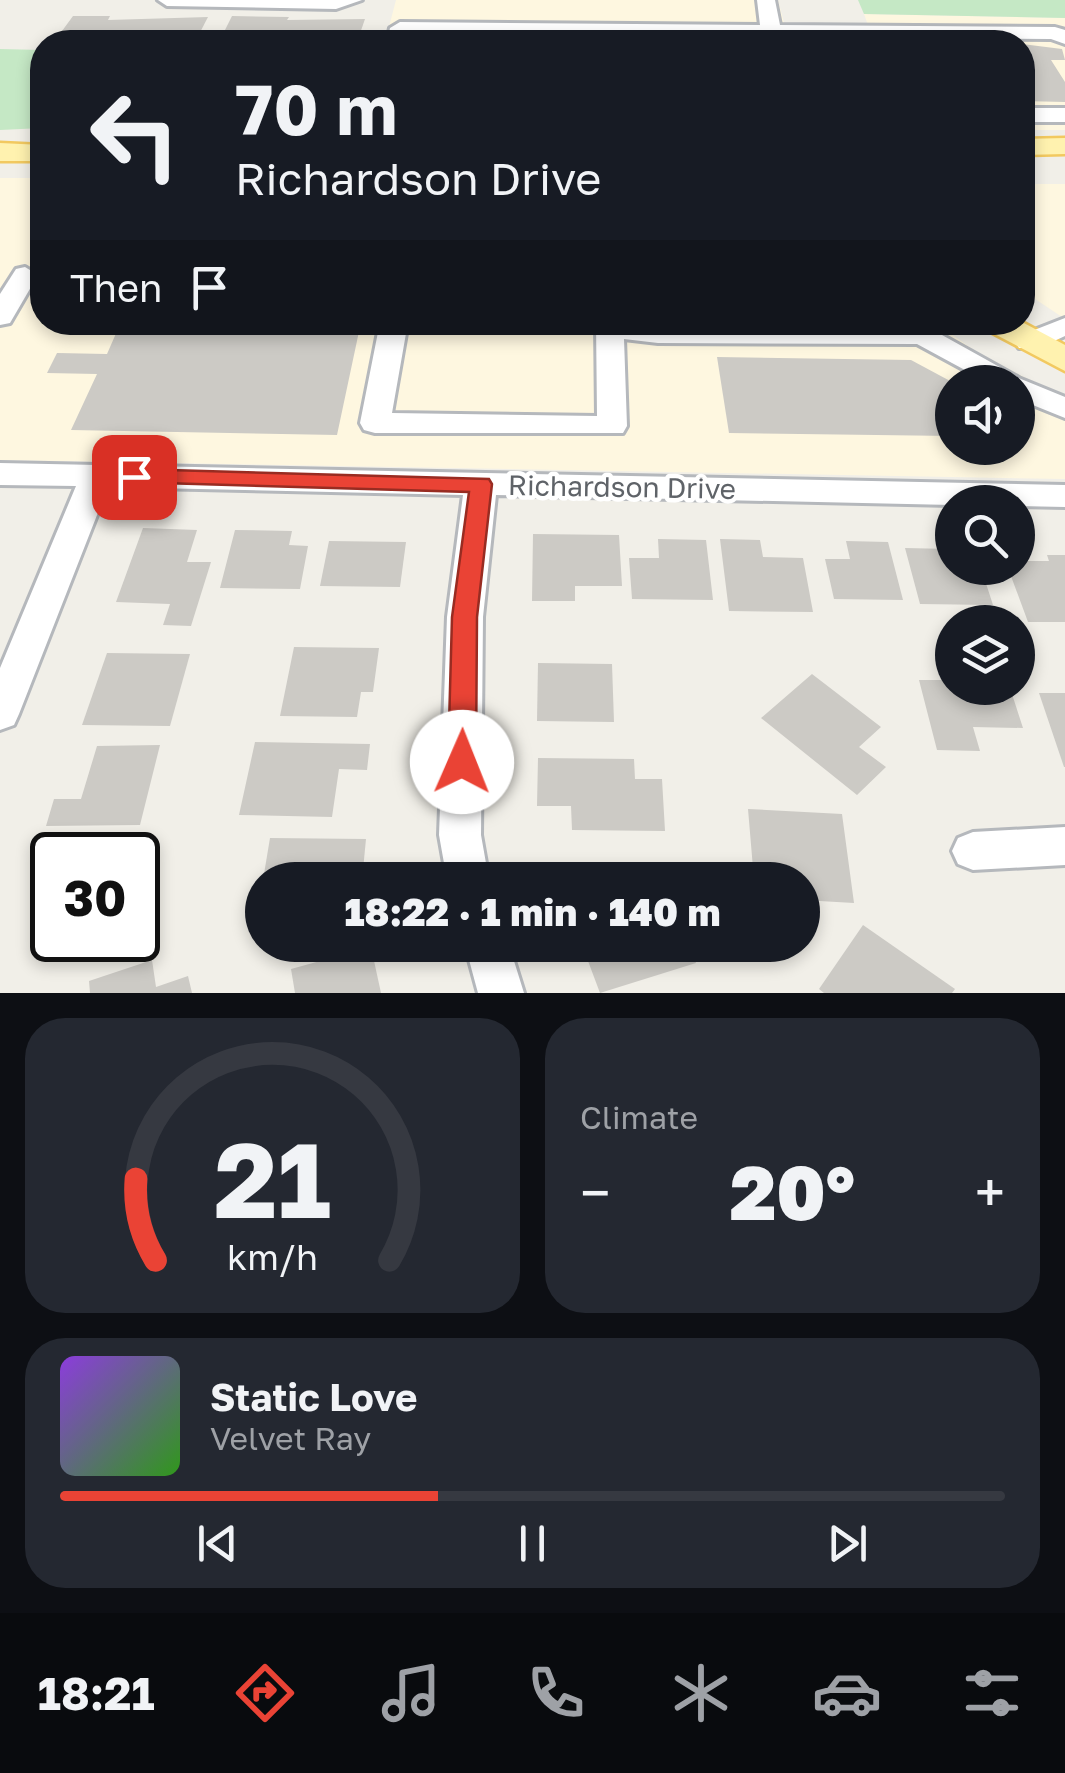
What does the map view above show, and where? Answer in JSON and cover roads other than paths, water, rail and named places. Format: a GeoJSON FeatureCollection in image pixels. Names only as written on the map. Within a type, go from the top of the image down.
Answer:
{"type":"FeatureCollection","features":[{"type":"Feature","properties":{"kind":"main road"},"geometry":{"type":"LineString","coordinates":[[1035,146],[1065,146]]}},
{"type":"Feature","properties":{"kind":"main road"},"geometry":{"type":"LineString","coordinates":[[0,152],[30,153]]}},
{"type":"Feature","properties":{"kind":"main road"},"geometry":{"type":"LineString","coordinates":[[1035,166],[1065,166]]}},
{"type":"Feature","properties":{"kind":"main road"},"geometry":{"type":"LineString","coordinates":[[1018,335],[1065,360]]}},
{"type":"Feature","properties":{"kind":"street"},"geometry":{"type":"LineString","coordinates":[[167,0],[353,0]]}},
{"type":"Feature","properties":{"kind":"street"},"geometry":{"type":"LineString","coordinates":[[766,0],[772,30]]}},
{"type":"Feature","properties":{"kind":"street"},"geometry":{"type":"LineString","coordinates":[[401,28],[429,30]]}},
{"type":"Feature","properties":{"kind":"street"},"geometry":{"type":"LineString","coordinates":[[1035,34],[1056,33],[1065,38]]}},
{"type":"Feature","properties":{"kind":"street"},"geometry":{"type":"LineString","coordinates":[[1035,115],[1065,115]]}},
{"type":"Feature","properties":{"kind":"street"},"geometry":{"type":"LineString","coordinates":[[0,317],[22,275]]}},
{"type":"Feature","properties":{"kind":"street"},"geometry":{"type":"LineString","coordinates":[[1029,342],[1065,326]]}},
{"type":"Feature","properties":{"kind":"street"},"geometry":{"type":"LineString","coordinates":[[392,335],[375,423],[612,426],[610,335]]}},
{"type":"Feature","properties":{"kind":"street"},"geometry":{"type":"LineString","coordinates":[[904,335],[923,336],[977,365]]}},
{"type":"Feature","properties":{"kind":"street"},"geometry":{"type":"LineString","coordinates":[[1035,395],[1065,408]]}},
{"type":"Feature","properties":{"kind":"street","name":"Richardson Drive"},"geometry":{"type":"LineString","coordinates":[[0,474],[1065,496]]}},
{"type":"Feature","properties":{"kind":"street"},"geometry":{"type":"LineString","coordinates":[[0,714],[96,476]]}},
{"type":"Feature","properties":{"kind":"street"},"geometry":{"type":"LineString","coordinates":[[465,862],[460,835],[465,617],[481,484]]}},
{"type":"Feature","properties":{"kind":"street"},"geometry":{"type":"LineString","coordinates":[[973,852],[1065,846]]}},
{"type":"Feature","properties":{"kind":"street"},"geometry":{"type":"LineString","coordinates":[[492,962],[501,993]]}}]}
